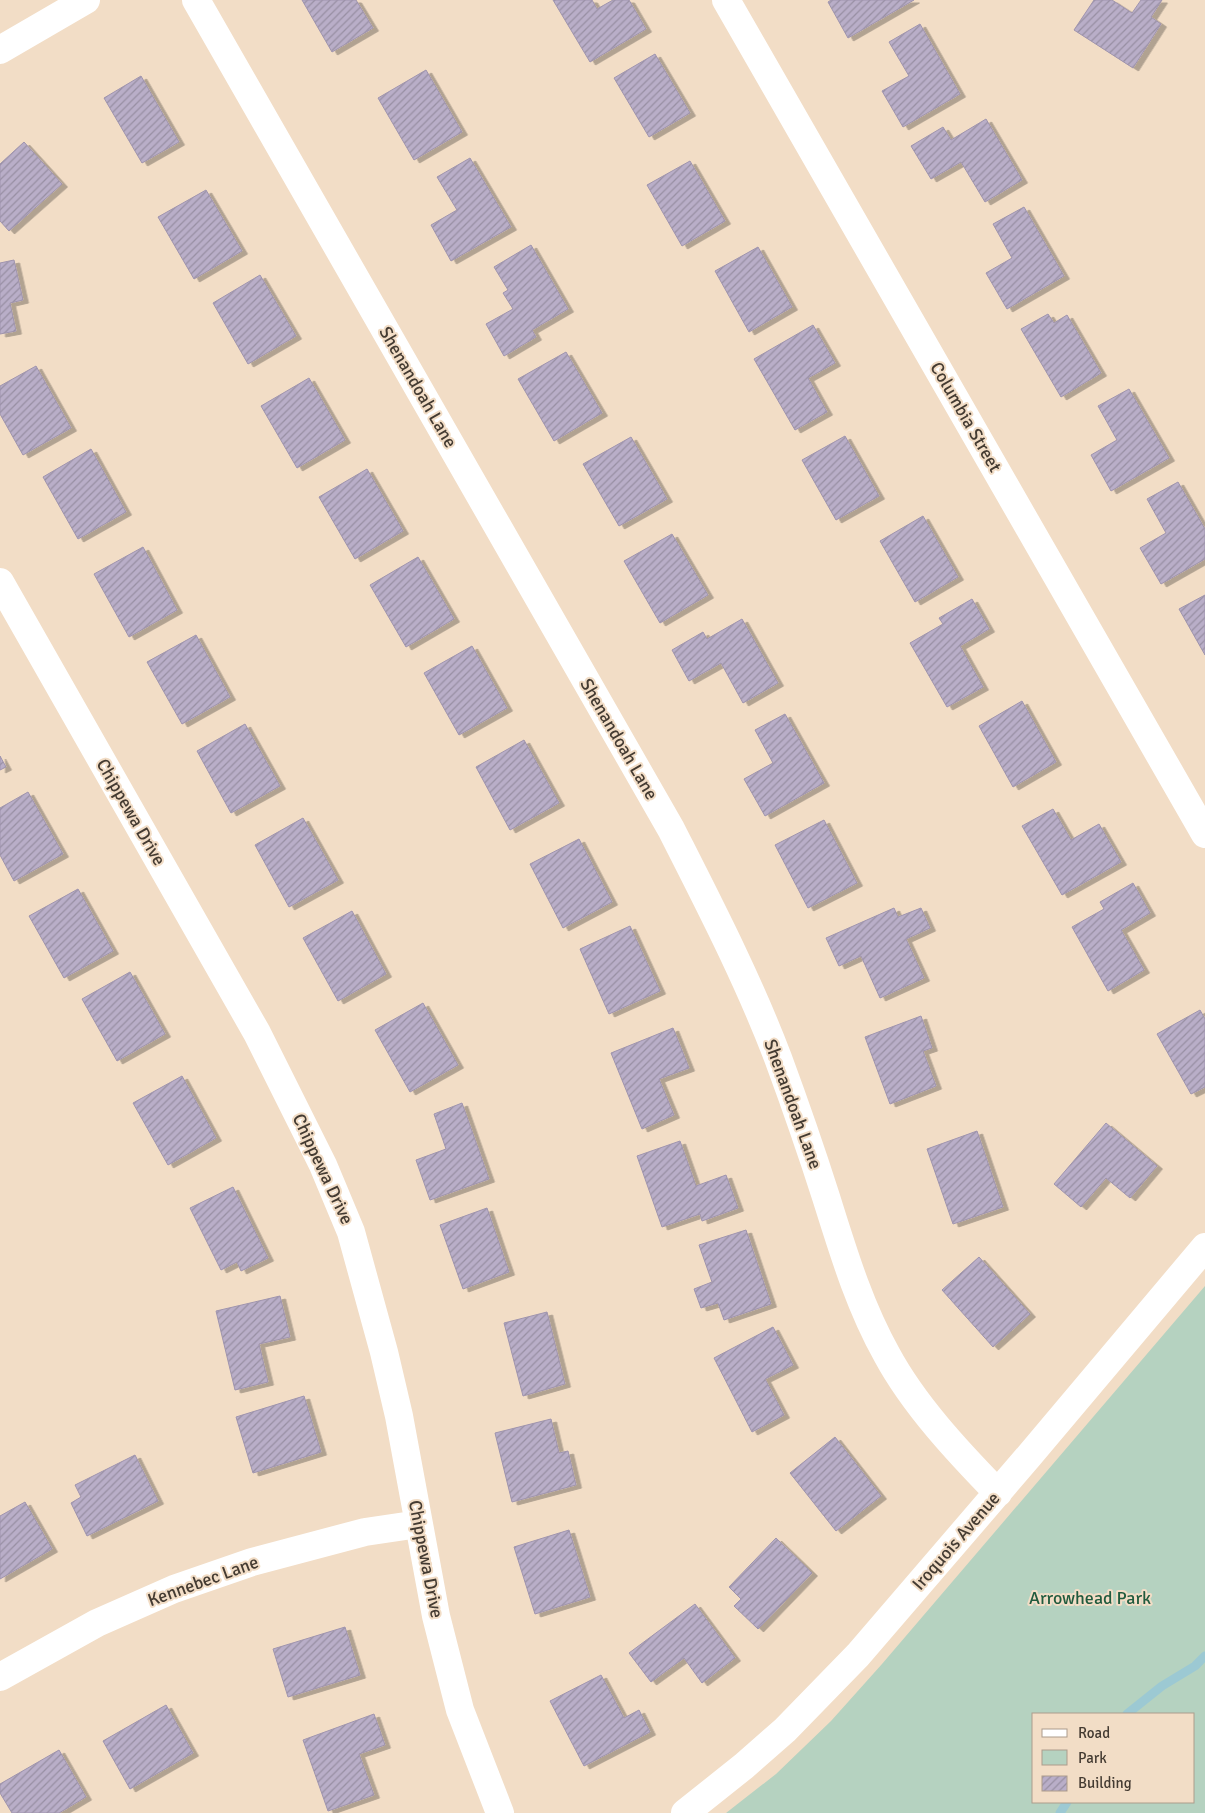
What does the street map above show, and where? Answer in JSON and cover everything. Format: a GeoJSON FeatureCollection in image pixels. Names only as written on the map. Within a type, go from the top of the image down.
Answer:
{"type":"FeatureCollection","features":[{"type":"Feature","properties":{"kind":"street"},"geometry":{"type":"LineString","coordinates":[[0,50],[86,0]]}},
{"type":"Feature","properties":{"kind":"street","name":"Shenandoah Lane"},"geometry":{"type":"LineString","coordinates":[[196,0],[675,837],[710,906],[768,1034],[814,1161],[862,1306],[888,1357],[921,1407],[968,1462],[998,1493]]}},
{"type":"Feature","properties":{"kind":"street","name":"Columbia Street"},"geometry":{"type":"LineString","coordinates":[[726,0],[1205,834]]}},
{"type":"Feature","properties":{"kind":"street","name":"Chippewa Drive"},"geometry":{"type":"LineString","coordinates":[[0,582],[257,1033],[323,1165],[351,1232],[384,1352],[399,1416],[436,1616],[460,1710],[500,1813]]}},
{"type":"Feature","properties":{"kind":"street","name":"Iroquois Avenue"},"geometry":{"type":"LineString","coordinates":[[685,1813],[744,1766],[792,1724],[858,1655],[998,1493],[1205,1247]]}},
{"type":"Feature","properties":{"kind":"street","name":"Kennebec Lane"},"geometry":{"type":"LineString","coordinates":[[0,1677],[97,1623],[174,1589],[252,1562],[365,1532],[419,1524]]}},
{"type":"Feature","properties":{"kind":"green space","name":"Arrowhead Park"},"geometry":{"type":"Polygon","coordinates":[[[1205,1286],[1205,1813],[726,1813],[776,1774],[831,1721],[882,1664],[1205,1286]]]}},
{"type":"Feature","properties":{"kind":"building"},"geometry":{"type":"Polygon","coordinates":[[[302,0],[356,0],[373,28],[332,52],[302,0]]]}},
{"type":"Feature","properties":{"kind":"building"},"geometry":{"type":"Polygon","coordinates":[[[553,0],[592,0],[597,9],[613,0],[629,0],[646,29],[590,62],[553,0]]]}},
{"type":"Feature","properties":{"kind":"building"},"geometry":{"type":"Polygon","coordinates":[[[831,0],[914,0],[848,38],[828,2],[831,0]]]}},
{"type":"Feature","properties":{"kind":"building"},"geometry":{"type":"Polygon","coordinates":[[[1094,0],[1112,0],[1132,13],[1141,0],[1162,0],[1151,17],[1161,24],[1133,68],[1074,30],[1094,0]]]}},
{"type":"Feature","properties":{"kind":"building"},"geometry":{"type":"Polygon","coordinates":[[[920,24],[960,94],[903,127],[882,91],[909,76],[889,42],[920,24]]]}},
{"type":"Feature","properties":{"kind":"building"},"geometry":{"type":"Polygon","coordinates":[[[655,54],[690,113],[649,137],[614,78],[655,54]]]}},
{"type":"Feature","properties":{"kind":"building"},"geometry":{"type":"Polygon","coordinates":[[[426,70],[462,132],[414,160],[378,98],[426,70]]]}},
{"type":"Feature","properties":{"kind":"building"},"geometry":{"type":"Polygon","coordinates":[[[141,76],[179,142],[142,163],[104,98],[141,76]]]}},
{"type":"Feature","properties":{"kind":"building"},"geometry":{"type":"Polygon","coordinates":[[[986,119],[1022,180],[985,202],[961,162],[931,179],[911,146],[943,127],[951,140],[986,119]]]}},
{"type":"Feature","properties":{"kind":"building"},"geometry":{"type":"Polygon","coordinates":[[[24,142],[62,184],[9,231],[0,221],[0,164],[24,142]]]}},
{"type":"Feature","properties":{"kind":"building"},"geometry":{"type":"Polygon","coordinates":[[[470,158],[511,227],[451,261],[431,225],[457,210],[437,177],[470,158]]]}},
{"type":"Feature","properties":{"kind":"building"},"geometry":{"type":"Polygon","coordinates":[[[690,161],[725,221],[682,246],[647,185],[690,161]]]}},
{"type":"Feature","properties":{"kind":"building"},"geometry":{"type":"Polygon","coordinates":[[[206,190],[242,251],[194,279],[158,217],[206,190]]]}},
{"type":"Feature","properties":{"kind":"building"},"geometry":{"type":"Polygon","coordinates":[[[1024,207],[1064,276],[1007,309],[986,273],[1012,258],[993,224],[1024,207]]]}},
{"type":"Feature","properties":{"kind":"building"},"geometry":{"type":"Polygon","coordinates":[[[531,245],[568,309],[532,330],[536,337],[504,356],[486,324],[513,309],[503,293],[508,290],[494,267],[531,245]]]}},
{"type":"Feature","properties":{"kind":"building"},"geometry":{"type":"Polygon","coordinates":[[[758,247],[792,307],[749,332],[715,271],[758,247]]]}},
{"type":"Feature","properties":{"kind":"building"},"geometry":{"type":"Polygon","coordinates":[[[14,260],[23,300],[10,303],[16,331],[0,334],[0,263],[14,260]]]}},
{"type":"Feature","properties":{"kind":"building"},"geometry":{"type":"Polygon","coordinates":[[[260,275],[296,336],[248,364],[213,303],[260,275]]]}},
{"type":"Feature","properties":{"kind":"building"},"geometry":{"type":"Polygon","coordinates":[[[1048,314],[1054,323],[1067,315],[1101,373],[1061,397],[1021,329],[1048,314]]]}},
{"type":"Feature","properties":{"kind":"building"},"geometry":{"type":"Polygon","coordinates":[[[813,325],[835,363],[808,378],[827,412],[795,430],[754,359],[813,325]]]}},
{"type":"Feature","properties":{"kind":"building"},"geometry":{"type":"Polygon","coordinates":[[[566,352],[602,413],[554,441],[518,379],[566,352]]]}},
{"type":"Feature","properties":{"kind":"building"},"geometry":{"type":"Polygon","coordinates":[[[36,366],[71,428],[23,455],[0,414],[0,386],[36,366]]]}},
{"type":"Feature","properties":{"kind":"building"},"geometry":{"type":"Polygon","coordinates":[[[309,378],[345,440],[297,468],[261,406],[309,378]]]}},
{"type":"Feature","properties":{"kind":"building"},"geometry":{"type":"Polygon","coordinates":[[[1129,389],[1169,458],[1111,491],[1091,455],[1117,440],[1098,406],[1129,389]]]}},
{"type":"Feature","properties":{"kind":"building"},"geometry":{"type":"Polygon","coordinates":[[[845,436],[879,496],[836,520],[802,460],[845,436]]]}},
{"type":"Feature","properties":{"kind":"building"},"geometry":{"type":"Polygon","coordinates":[[[631,437],[667,499],[619,526],[583,464],[631,437]]]}},
{"type":"Feature","properties":{"kind":"building"},"geometry":{"type":"Polygon","coordinates":[[[91,449],[126,512],[78,539],[43,477],[91,449]]]}},
{"type":"Feature","properties":{"kind":"building"},"geometry":{"type":"Polygon","coordinates":[[[367,469],[403,531],[355,559],[319,497],[367,469]]]}},
{"type":"Feature","properties":{"kind":"building"},"geometry":{"type":"Polygon","coordinates":[[[1178,482],[1205,529],[1205,559],[1161,584],[1140,548],[1166,533],[1147,499],[1178,482]]]}},
{"type":"Feature","properties":{"kind":"building"},"geometry":{"type":"Polygon","coordinates":[[[923,516],[958,577],[915,602],[880,541],[923,516]]]}},
{"type":"Feature","properties":{"kind":"building"},"geometry":{"type":"Polygon","coordinates":[[[672,534],[708,595],[660,623],[624,561],[672,534]]]}},
{"type":"Feature","properties":{"kind":"building"},"geometry":{"type":"Polygon","coordinates":[[[143,547],[177,610],[129,637],[94,574],[143,547]]]}},
{"type":"Feature","properties":{"kind":"building"},"geometry":{"type":"Polygon","coordinates":[[[418,557],[454,619],[406,647],[370,585],[418,557]]]}},
{"type":"Feature","properties":{"kind":"building"},"geometry":{"type":"Polygon","coordinates":[[[1205,595],[1205,655],[1179,609],[1205,595]]]}},
{"type":"Feature","properties":{"kind":"building"},"geometry":{"type":"Polygon","coordinates":[[[972,599],[989,629],[960,646],[983,687],[947,707],[910,643],[943,624],[939,618],[972,599]]]}},
{"type":"Feature","properties":{"kind":"building"},"geometry":{"type":"Polygon","coordinates":[[[742,619],[778,683],[743,703],[721,663],[689,681],[672,650],[703,632],[707,639],[742,619]]]}},
{"type":"Feature","properties":{"kind":"building"},"geometry":{"type":"Polygon","coordinates":[[[196,635],[230,697],[182,724],[147,662],[196,635]]]}},
{"type":"Feature","properties":{"kind":"building"},"geometry":{"type":"Polygon","coordinates":[[[472,646],[507,708],[459,735],[424,673],[472,646]]]}},
{"type":"Feature","properties":{"kind":"building"},"geometry":{"type":"Polygon","coordinates":[[[1022,701],[1056,762],[1013,787],[979,726],[1022,701]]]}},
{"type":"Feature","properties":{"kind":"building"},"geometry":{"type":"Polygon","coordinates":[[[785,714],[824,783],[765,816],[744,779],[773,763],[755,730],[785,714]]]}},
{"type":"Feature","properties":{"kind":"building"},"geometry":{"type":"Polygon","coordinates":[[[245,724],[280,786],[231,813],[197,751],[245,724]]]}},
{"type":"Feature","properties":{"kind":"building"},"geometry":{"type":"Polygon","coordinates":[[[524,740],[559,803],[510,830],[476,767],[524,740]]]}},
{"type":"Feature","properties":{"kind":"building"},"geometry":{"type":"Polygon","coordinates":[[[0,756],[6,767],[0,770],[0,756]]]}},
{"type":"Feature","properties":{"kind":"building"},"geometry":{"type":"Polygon","coordinates":[[[28,792],[63,854],[14,881],[0,855],[0,808],[28,792]]]}},
{"type":"Feature","properties":{"kind":"building"},"geometry":{"type":"Polygon","coordinates":[[[1053,809],[1071,840],[1099,824],[1121,862],[1062,895],[1022,826],[1053,809]]]}},
{"type":"Feature","properties":{"kind":"building"},"geometry":{"type":"Polygon","coordinates":[[[303,818],[338,880],[289,907],[255,845],[303,818]]]}},
{"type":"Feature","properties":{"kind":"building"},"geometry":{"type":"Polygon","coordinates":[[[824,820],[857,883],[808,908],[775,845],[824,820]]]}},
{"type":"Feature","properties":{"kind":"building"},"geometry":{"type":"Polygon","coordinates":[[[579,839],[612,902],[563,928],[530,864],[579,839]]]}},
{"type":"Feature","properties":{"kind":"building"},"geometry":{"type":"Polygon","coordinates":[[[1133,883],[1150,913],[1121,930],[1144,970],[1108,991],[1072,927],[1104,909],[1100,902],[1133,883]]]}},
{"type":"Feature","properties":{"kind":"building"},"geometry":{"type":"Polygon","coordinates":[[[78,889],[113,951],[64,978],[29,916],[78,889]]]}},
{"type":"Feature","properties":{"kind":"building"},"geometry":{"type":"Polygon","coordinates":[[[894,908],[898,917],[921,908],[930,928],[906,939],[924,978],[880,998],[861,956],[839,966],[826,938],[894,908]]]}},
{"type":"Feature","properties":{"kind":"building"},"geometry":{"type":"Polygon","coordinates":[[[352,911],[386,974],[338,1001],[303,938],[352,911]]]}},
{"type":"Feature","properties":{"kind":"building"},"geometry":{"type":"Polygon","coordinates":[[[630,926],[660,991],[609,1014],[580,949],[630,926]]]}},
{"type":"Feature","properties":{"kind":"building"},"geometry":{"type":"Polygon","coordinates":[[[130,972],[165,1034],[117,1061],[82,999],[130,972]]]}},
{"type":"Feature","properties":{"kind":"building"},"geometry":{"type":"Polygon","coordinates":[[[423,1003],[458,1065],[410,1092],[375,1030],[423,1003]]]}},
{"type":"Feature","properties":{"kind":"building"},"geometry":{"type":"Polygon","coordinates":[[[1200,1010],[1205,1019],[1205,1087],[1191,1094],[1157,1034],[1200,1010]]]}},
{"type":"Feature","properties":{"kind":"building"},"geometry":{"type":"Polygon","coordinates":[[[921,1016],[932,1048],[923,1051],[936,1086],[890,1104],[865,1037],[921,1016]]]}},
{"type":"Feature","properties":{"kind":"building"},"geometry":{"type":"Polygon","coordinates":[[[673,1028],[689,1068],[659,1079],[674,1115],[642,1129],[611,1053],[673,1028]]]}},
{"type":"Feature","properties":{"kind":"building"},"geometry":{"type":"Polygon","coordinates":[[[182,1076],[216,1138],[168,1165],[133,1103],[182,1076]]]}},
{"type":"Feature","properties":{"kind":"building"},"geometry":{"type":"Polygon","coordinates":[[[462,1103],[489,1179],[430,1200],[416,1160],[446,1149],[434,1114],[462,1103]]]}},
{"type":"Feature","properties":{"kind":"building"},"geometry":{"type":"Polygon","coordinates":[[[1106,1123],[1157,1166],[1130,1198],[1106,1178],[1081,1207],[1054,1184],[1106,1123]]]}},
{"type":"Feature","properties":{"kind":"building"},"geometry":{"type":"Polygon","coordinates":[[[977,1131],[1003,1207],[953,1224],[927,1149],[977,1131]]]}},
{"type":"Feature","properties":{"kind":"building"},"geometry":{"type":"Polygon","coordinates":[[[680,1141],[696,1186],[726,1175],[738,1208],[702,1221],[700,1214],[662,1227],[637,1156],[680,1141]]]}},
{"type":"Feature","properties":{"kind":"building"},"geometry":{"type":"Polygon","coordinates":[[[233,1187],[268,1258],[241,1271],[237,1262],[221,1270],[190,1208],[233,1187]]]}},
{"type":"Feature","properties":{"kind":"building"},"geometry":{"type":"Polygon","coordinates":[[[487,1208],[509,1272],[463,1289],[440,1225],[487,1208]]]}},
{"type":"Feature","properties":{"kind":"building"},"geometry":{"type":"Polygon","coordinates":[[[746,1230],[771,1304],[724,1320],[718,1303],[701,1308],[694,1289],[712,1282],[699,1245],[746,1230]]]}},
{"type":"Feature","properties":{"kind":"building"},"geometry":{"type":"Polygon","coordinates":[[[979,1257],[1030,1314],[993,1347],[942,1290],[979,1257]]]}},
{"type":"Feature","properties":{"kind":"building"},"geometry":{"type":"Polygon","coordinates":[[[280,1296],[290,1337],[259,1344],[268,1382],[235,1390],[216,1311],[280,1296]]]}},
{"type":"Feature","properties":{"kind":"building"},"geometry":{"type":"Polygon","coordinates":[[[547,1312],[565,1384],[523,1396],[504,1323],[547,1312]]]}},
{"type":"Feature","properties":{"kind":"building"},"geometry":{"type":"Polygon","coordinates":[[[773,1327],[793,1365],[765,1379],[784,1415],[752,1432],[714,1358],[773,1327]]]}},
{"type":"Feature","properties":{"kind":"building"},"geometry":{"type":"Polygon","coordinates":[[[304,1396],[321,1452],[253,1473],[236,1417],[304,1396]]]}},
{"type":"Feature","properties":{"kind":"building"},"geometry":{"type":"Polygon","coordinates":[[[551,1419],[559,1453],[568,1451],[576,1485],[512,1502],[495,1433],[551,1419]]]}},
{"type":"Feature","properties":{"kind":"building"},"geometry":{"type":"Polygon","coordinates":[[[835,1437],[881,1496],[836,1531],[790,1473],[835,1437]]]}},
{"type":"Feature","properties":{"kind":"building"},"geometry":{"type":"Polygon","coordinates":[[[135,1455],[158,1501],[87,1536],[71,1503],[81,1497],[75,1485],[135,1455]]]}},
{"type":"Feature","properties":{"kind":"building"},"geometry":{"type":"Polygon","coordinates":[[[25,1502],[52,1549],[0,1579],[0,1516],[25,1502]]]}},
{"type":"Feature","properties":{"kind":"building"},"geometry":{"type":"Polygon","coordinates":[[[569,1530],[590,1597],[535,1614],[514,1547],[569,1530]]]}},
{"type":"Feature","properties":{"kind":"building"},"geometry":{"type":"Polygon","coordinates":[[[776,1538],[812,1573],[758,1629],[734,1606],[741,1599],[729,1587],[776,1538]]]}},
{"type":"Feature","properties":{"kind":"building"},"geometry":{"type":"Polygon","coordinates":[[[695,1604],[735,1658],[702,1683],[684,1658],[651,1682],[629,1653],[695,1604]]]}},
{"type":"Feature","properties":{"kind":"building"},"geometry":{"type":"Polygon","coordinates":[[[345,1627],[360,1675],[288,1697],[273,1649],[345,1627]]]}},
{"type":"Feature","properties":{"kind":"building"},"geometry":{"type":"Polygon","coordinates":[[[601,1675],[624,1718],[639,1710],[650,1732],[584,1766],[550,1701],[601,1675]]]}},
{"type":"Feature","properties":{"kind":"building"},"geometry":{"type":"Polygon","coordinates":[[[166,1705],[193,1753],[130,1789],[103,1741],[166,1705]]]}},
{"type":"Feature","properties":{"kind":"building"},"geometry":{"type":"Polygon","coordinates":[[[374,1714],[385,1745],[359,1754],[374,1795],[328,1811],[303,1740],[374,1714]]]}},
{"type":"Feature","properties":{"kind":"building"},"geometry":{"type":"Polygon","coordinates":[[[59,1750],[86,1797],[59,1813],[12,1813],[0,1793],[0,1784],[59,1750]]]}},
{"type":"Feature","properties":{"kind":"waterway"},"geometry":{"type":"LineString","coordinates":[[1128,1713],[1162,1686],[1195,1666],[1205,1656]]}},
{"type":"Feature","properties":{"kind":"waterway"},"geometry":{"type":"LineString","coordinates":[[1060,1813],[1066,1803]]}}]}
